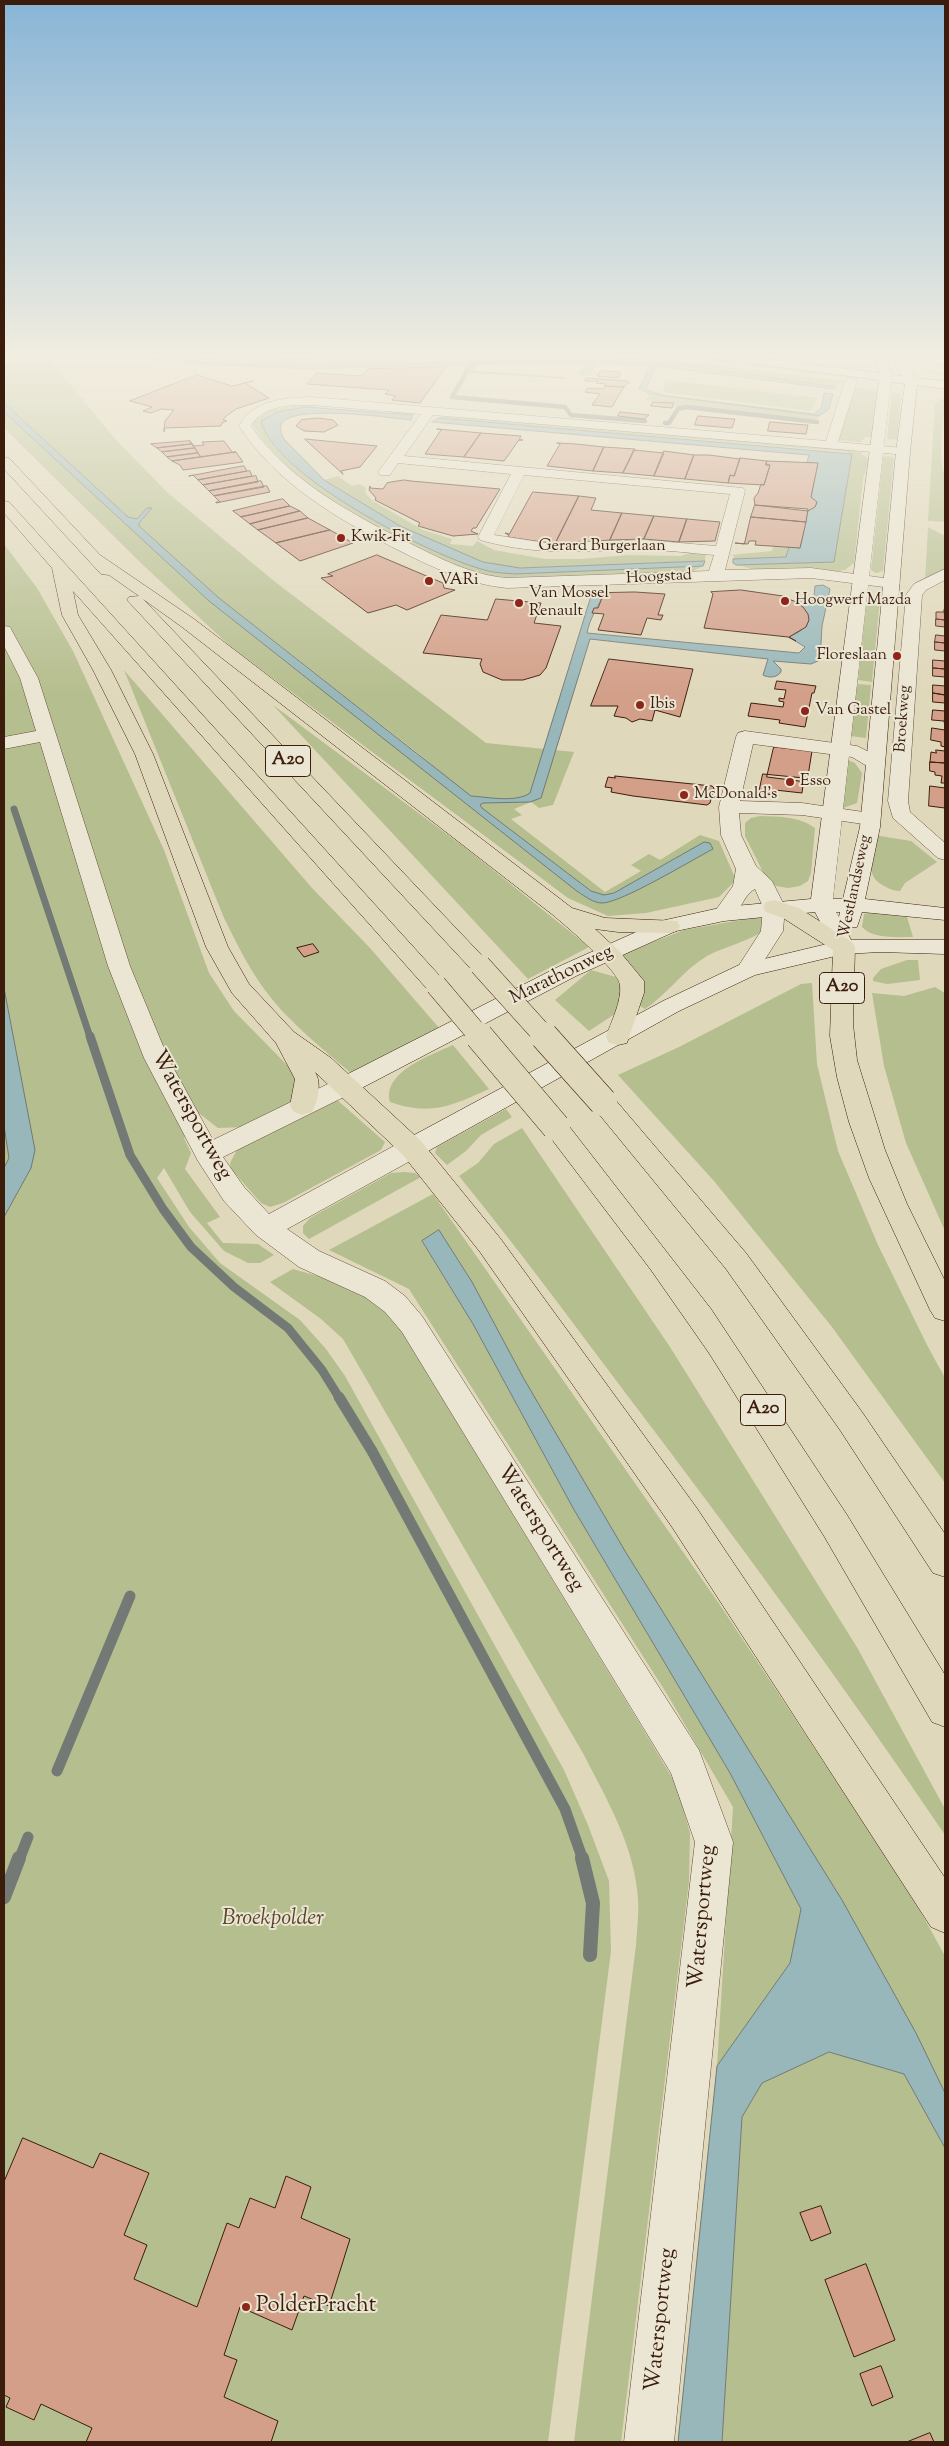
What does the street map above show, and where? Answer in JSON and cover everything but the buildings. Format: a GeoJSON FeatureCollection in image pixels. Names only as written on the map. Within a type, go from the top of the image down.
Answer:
{"type":"FeatureCollection","features":[{"type":"Feature","properties":{"kind":"highway","name":"A20"},"geometry":{"type":"LineString","coordinates":[[12,469],[480,965],[603,1102],[736,1261],[851,1421],[945,1562]]}},
{"type":"Feature","properties":{"kind":"highway","name":"A20"},"geometry":{"type":"LineString","coordinates":[[4,505],[436,985],[556,1127],[623,1213],[720,1344],[861,1565],[945,1709]]}},
{"type":"Feature","properties":{"kind":"highway","name":"A20"},"geometry":{"type":"LineString","coordinates":[[95,558],[188,623],[561,910],[606,953]]}},
{"type":"Feature","properties":{"kind":"highway","name":"A20"},"geometry":{"type":"LineString","coordinates":[[60,568],[70,615],[102,670],[144,754],[217,947],[240,988],[285,1038],[322,1064],[344,1086]]}},
{"type":"Feature","properties":{"kind":"highway"},"geometry":{"type":"LineString","coordinates":[[774,907],[792,913],[844,946]]}},
{"type":"Feature","properties":{"kind":"highway"},"geometry":{"type":"LineString","coordinates":[[561,910],[580,920],[602,924],[669,926]]}},
{"type":"Feature","properties":{"kind":"highway","name":"A20"},"geometry":{"type":"LineString","coordinates":[[844,946],[842,992],[843,1051],[862,1125],[874,1162],[945,1310]]}},
{"type":"Feature","properties":{"kind":"highway"},"geometry":{"type":"LineString","coordinates":[[606,953],[624,970],[632,981],[632,993],[618,1037]]}},
{"type":"Feature","properties":{"kind":"highway","name":"A20"},"geometry":{"type":"LineString","coordinates":[[285,1038],[307,1079],[303,1106]]}},
{"type":"Feature","properties":{"kind":"highway"},"geometry":{"type":"LineString","coordinates":[[344,1086],[412,1148],[490,1245],[684,1517],[945,1913]]}},
{"type":"Feature","properties":{"kind":"street","name":"Hoogstad"},"geometry":{"type":"LineString","coordinates":[[283,469],[334,509],[421,556],[484,581],[507,583],[811,573],[892,583]]}},
{"type":"Feature","properties":{"kind":"street"},"geometry":{"type":"LineString","coordinates":[[387,469],[385,472],[516,477],[736,497],[716,575]]}},
{"type":"Feature","properties":{"kind":"street"},"geometry":{"type":"LineString","coordinates":[[463,469],[516,477]]}},
{"type":"Feature","properties":{"kind":"street","name":"Westlandseweg"},"geometry":{"type":"LineString","coordinates":[[844,946],[822,905],[822,890],[876,469]]}},
{"type":"Feature","properties":{"kind":"street","name":"Westlandseweg"},"geometry":{"type":"LineString","coordinates":[[844,946],[870,819],[902,469]]}},
{"type":"Feature","properties":{"kind":"street","name":"Gerard Burgerlaan"},"geometry":{"type":"LineString","coordinates":[[516,477],[485,537],[512,546],[554,550],[646,545],[721,551]]}},
{"type":"Feature","properties":{"kind":"street","name":"Broekweg"},"geometry":{"type":"LineString","coordinates":[[921,834],[900,814],[898,800],[914,595],[920,587],[945,574]]}},
{"type":"Feature","properties":{"kind":"street","name":"Watersportweg"},"geometry":{"type":"LineString","coordinates":[[4,630],[29,678],[119,966],[156,1058],[207,1154],[234,1194],[266,1228],[309,1259],[375,1289],[395,1304],[412,1324],[686,1763],[714,1842],[649,2442]]}},
{"type":"Feature","properties":{"kind":"street"},"geometry":{"type":"LineString","coordinates":[[4,743],[46,735]]}},
{"type":"Feature","properties":{"kind":"street"},"geometry":{"type":"LineString","coordinates":[[746,970],[772,931],[774,907],[764,886],[747,869],[731,835],[729,807],[745,737],[857,752],[874,762]]}},
{"type":"Feature","properties":{"kind":"street"},"geometry":{"type":"LineString","coordinates":[[729,807],[769,807],[870,819]]}},
{"type":"Feature","properties":{"kind":"street"},"geometry":{"type":"LineString","coordinates":[[921,834],[945,828]]}},
{"type":"Feature","properties":{"kind":"street"},"geometry":{"type":"LineString","coordinates":[[921,834],[945,854]]}},
{"type":"Feature","properties":{"kind":"street"},"geometry":{"type":"LineString","coordinates":[[724,914],[744,886],[747,869]]}},
{"type":"Feature","properties":{"kind":"street","name":"Marathonweg"},"geometry":{"type":"LineString","coordinates":[[207,1154],[606,953],[669,926],[724,914],[774,907],[852,905],[913,909],[945,914]]}},
{"type":"Feature","properties":{"kind":"street"},"geometry":{"type":"LineString","coordinates":[[266,1228],[686,999],[746,970],[844,946],[945,947]]}},
{"type":"Feature","properties":{"kind":"green space"},"geometry":{"type":"Polygon","coordinates":[[[46,469],[66,469],[209,601],[578,892],[593,901],[622,897],[712,849],[712,846],[704,842],[614,893],[604,895],[591,891],[482,808],[419,754],[219,598],[139,526],[139,523],[152,508],[147,508],[137,519],[128,517],[76,469],[145,469],[168,493],[274,581],[486,743],[574,752],[553,805],[539,808],[531,802],[514,809],[522,815],[511,819],[605,892],[641,871],[631,865],[649,854],[660,860],[700,835],[719,841],[736,880],[719,897],[646,913],[608,916],[568,898],[230,646],[143,565],[46,469]]]}},
{"type":"Feature","properties":{"kind":"green space"},"geometry":{"type":"Polygon","coordinates":[[[291,469],[298,469],[363,514],[397,532],[459,561],[498,573],[515,574],[703,566],[695,570],[695,572],[505,579],[493,577],[459,567],[393,536],[348,511],[305,482],[291,469]]]}},
{"type":"Feature","properties":{"kind":"green space"},"geometry":{"type":"Polygon","coordinates":[[[850,469],[866,469],[863,479],[854,563],[845,570],[832,572],[750,570],[749,568],[736,565],[834,562],[850,469]]]}},
{"type":"Feature","properties":{"kind":"green space"},"geometry":{"type":"Polygon","coordinates":[[[882,469],[893,469],[883,571],[876,573],[871,570],[882,469]]]}},
{"type":"Feature","properties":{"kind":"green space"},"geometry":{"type":"Polygon","coordinates":[[[931,469],[943,469],[945,474],[945,522],[928,521],[931,469]]]}},
{"type":"Feature","properties":{"kind":"green space"},"geometry":{"type":"Polygon","coordinates":[[[338,476],[352,486],[359,484],[365,487],[366,494],[373,501],[423,530],[452,539],[450,544],[473,546],[477,541],[494,550],[545,559],[581,559],[628,555],[681,556],[695,551],[706,554],[705,561],[520,568],[495,565],[469,558],[418,536],[324,480],[338,476]]]}},
{"type":"Feature","properties":{"kind":"green space"},"geometry":{"type":"Polygon","coordinates":[[[928,527],[945,536],[945,570],[925,579],[928,527]]]}},
{"type":"Feature","properties":{"kind":"green space","name":"Broekpolder"},"geometry":{"type":"Polygon","coordinates":[[[4,544],[37,588],[73,651],[164,850],[209,973],[234,1011],[289,1067],[298,1080],[292,1100],[283,1109],[246,1127],[218,1128],[200,1114],[184,1138],[191,1153],[185,1169],[220,1217],[207,1223],[223,1243],[258,1244],[274,1255],[260,1263],[248,1263],[224,1251],[190,1212],[164,1168],[157,1178],[189,1227],[220,1263],[300,1320],[326,1349],[345,1376],[564,1770],[588,1825],[609,1881],[611,1951],[548,2442],[4,2442],[4,544]]]}},
{"type":"Feature","properties":{"kind":"green space"},"geometry":{"type":"Polygon","coordinates":[[[773,547],[789,547],[786,557],[733,559],[734,556],[731,555],[772,551],[773,547]]]}},
{"type":"Feature","properties":{"kind":"green space"},"geometry":{"type":"Polygon","coordinates":[[[867,598],[880,599],[872,682],[858,680],[867,598]]]}},
{"type":"Feature","properties":{"kind":"green space"},"geometry":{"type":"Polygon","coordinates":[[[124,670],[312,888],[370,948],[440,1029],[351,1073],[307,1035],[276,1004],[250,967],[224,918],[124,670]]]}},
{"type":"Feature","properties":{"kind":"green space"},"geometry":{"type":"Polygon","coordinates":[[[857,684],[871,685],[866,738],[851,736],[857,684]]]}},
{"type":"Feature","properties":{"kind":"green space"},"geometry":{"type":"Polygon","coordinates":[[[273,705],[467,849],[589,947],[528,979],[273,705]]]}},
{"type":"Feature","properties":{"kind":"green space"},"geometry":{"type":"Polygon","coordinates":[[[848,760],[855,763],[862,773],[857,803],[843,808],[848,760]]]}},
{"type":"Feature","properties":{"kind":"green space"},"geometry":{"type":"Polygon","coordinates":[[[760,816],[796,819],[815,828],[811,873],[808,881],[800,886],[788,888],[776,886],[766,878],[745,836],[745,823],[751,818],[760,816]]]}},
{"type":"Feature","properties":{"kind":"green space"},"geometry":{"type":"Polygon","coordinates":[[[874,835],[911,841],[937,862],[905,883],[900,891],[888,888],[877,881],[871,870],[870,864],[874,835]]]}},
{"type":"Feature","properties":{"kind":"green space"},"geometry":{"type":"Polygon","coordinates":[[[864,914],[907,917],[913,937],[872,934],[862,927],[864,914]]]}},
{"type":"Feature","properties":{"kind":"green space"},"geometry":{"type":"Polygon","coordinates":[[[758,917],[766,921],[760,933],[707,956],[690,968],[645,1009],[638,1005],[639,976],[620,955],[684,930],[758,917]]]}},
{"type":"Feature","properties":{"kind":"green space"},"geometry":{"type":"Polygon","coordinates":[[[907,960],[918,960],[920,980],[887,984],[873,981],[873,978],[881,969],[907,960]]]}},
{"type":"Feature","properties":{"kind":"green space"},"geometry":{"type":"Polygon","coordinates":[[[591,970],[616,977],[623,982],[621,1010],[589,1031],[555,1000],[591,970]]]}},
{"type":"Feature","properties":{"kind":"green space"},"geometry":{"type":"Polygon","coordinates":[[[812,983],[817,1064],[838,1151],[878,1245],[945,1378],[945,1483],[832,1327],[714,1181],[618,1075],[679,1047],[801,984],[812,983]]]}},
{"type":"Feature","properties":{"kind":"green space"},"geometry":{"type":"Polygon","coordinates":[[[935,987],[945,993],[945,1231],[906,1143],[884,1066],[872,993],[904,996],[935,987]]]}},
{"type":"Feature","properties":{"kind":"green space"},"geometry":{"type":"Polygon","coordinates":[[[453,1045],[489,1089],[452,1104],[429,1109],[390,1102],[390,1091],[393,1082],[401,1073],[421,1060],[453,1045]]]}},
{"type":"Feature","properties":{"kind":"green space"},"geometry":{"type":"Polygon","coordinates":[[[336,1099],[385,1142],[381,1150],[283,1203],[270,1207],[261,1203],[231,1169],[230,1163],[237,1150],[336,1099]]]}},
{"type":"Feature","properties":{"kind":"green space"},"geometry":{"type":"Polygon","coordinates":[[[506,1109],[512,1117],[481,1135],[466,1151],[447,1165],[435,1153],[437,1147],[506,1109]]]}},
{"type":"Feature","properties":{"kind":"green space"},"geometry":{"type":"Polygon","coordinates":[[[522,1128],[670,1347],[858,1649],[945,1809],[945,1835],[828,1667],[747,1556],[543,1283],[459,1176],[478,1163],[494,1144],[522,1128]]]}},
{"type":"Feature","properties":{"kind":"green space"},"geometry":{"type":"Polygon","coordinates":[[[391,1173],[415,1173],[421,1177],[309,1239],[303,1233],[303,1226],[310,1218],[391,1173]]]}},
{"type":"Feature","properties":{"kind":"green space"},"geometry":{"type":"Polygon","coordinates":[[[433,1194],[718,1602],[912,1896],[945,1956],[945,2093],[909,2023],[832,1886],[625,1552],[535,1400],[473,1284],[438,1230],[422,1242],[473,1324],[573,1508],[730,1773],[801,1909],[790,1963],[717,2066],[733,1807],[667,1694],[409,1289],[329,1250],[433,1194]]]}},
{"type":"Feature","properties":{"kind":"green space"},"geometry":{"type":"Polygon","coordinates":[[[293,1269],[335,1281],[372,1299],[398,1325],[677,1786],[690,1833],[689,1881],[621,2442],[574,2442],[636,1945],[638,1899],[632,1861],[618,1824],[584,1755],[343,1339],[321,1319],[270,1282],[293,1269]]]}},
{"type":"Feature","properties":{"kind":"green space"},"geometry":{"type":"Polygon","coordinates":[[[829,2052],[904,2074],[945,2148],[945,2442],[722,2442],[742,2117],[762,2083],[829,2052]]]}},
{"type":"Feature","properties":{"kind":"water"},"geometry":{"type":"Polygon","coordinates":[[[66,469],[76,469],[128,517],[137,519],[147,508],[152,508],[139,523],[139,526],[219,598],[471,796],[509,799],[530,793],[591,596],[603,595],[587,633],[799,653],[805,647],[789,637],[806,625],[808,617],[802,607],[795,601],[814,596],[815,586],[823,585],[830,589],[822,626],[820,660],[811,664],[773,661],[781,669],[781,672],[775,676],[767,677],[763,675],[768,659],[590,639],[541,798],[530,802],[483,803],[480,805],[591,891],[604,895],[614,893],[704,842],[710,843],[713,849],[657,880],[624,896],[602,903],[595,902],[578,892],[209,601],[66,469]]]}},
{"type":"Feature","properties":{"kind":"water"},"geometry":{"type":"Polygon","coordinates":[[[298,469],[313,469],[324,480],[400,526],[483,562],[520,568],[705,561],[703,566],[515,574],[498,573],[457,561],[427,548],[356,510],[322,488],[298,469]]]}},
{"type":"Feature","properties":{"kind":"water"},"geometry":{"type":"Polygon","coordinates":[[[817,469],[849,469],[834,562],[736,565],[733,563],[733,559],[786,557],[789,547],[800,548],[808,511],[817,504],[811,497],[817,469]]]}},
{"type":"Feature","properties":{"kind":"water"},"geometry":{"type":"Polygon","coordinates":[[[4,988],[35,1150],[31,1168],[4,1217],[4,1168],[9,1158],[4,1126],[4,988]]]}},
{"type":"Feature","properties":{"kind":"water"},"geometry":{"type":"Polygon","coordinates":[[[439,1230],[472,1282],[524,1379],[625,1551],[842,1900],[916,2033],[945,2093],[945,2148],[904,2074],[829,2052],[762,2083],[742,2117],[722,2442],[678,2442],[717,2066],[790,1963],[801,1909],[730,1773],[573,1508],[473,1324],[422,1241],[439,1230]]]}},
{"type":"Feature","properties":{"kind":"waterway"},"geometry":{"type":"LineString","coordinates":[[14,809],[90,1037]]}},
{"type":"Feature","properties":{"kind":"waterway"},"geometry":{"type":"LineString","coordinates":[[90,1036],[130,1155],[163,1209],[191,1247],[234,1287],[288,1328],[322,1370],[340,1399]]}},
{"type":"Feature","properties":{"kind":"waterway"},"geometry":{"type":"LineString","coordinates":[[339,1397],[372,1451],[565,1809],[583,1860]]}},
{"type":"Feature","properties":{"kind":"waterway"},"geometry":{"type":"LineString","coordinates":[[57,1771],[130,1596]]}},
{"type":"Feature","properties":{"kind":"waterway"},"geometry":{"type":"LineString","coordinates":[[19,1860],[28,1837]]}},
{"type":"Feature","properties":{"kind":"waterway"},"geometry":{"type":"LineString","coordinates":[[4,1897],[19,1858]]}},
{"type":"Feature","properties":{"kind":"waterway"},"geometry":{"type":"LineString","coordinates":[[582,1858],[593,1903],[590,1955]]}},
{"type":"Feature","properties":{"kind":"place","name":"Kwik-Fit"},"geometry":{"type":"Point","coordinates":[341,538]}},
{"type":"Feature","properties":{"kind":"place","name":"VARi"},"geometry":{"type":"Point","coordinates":[429,581]}},
{"type":"Feature","properties":{"kind":"place","name":"Hoogwerf Mazda"},"geometry":{"type":"Point","coordinates":[785,601]}},
{"type":"Feature","properties":{"kind":"place","name":"Van Mossel Renault"},"geometry":{"type":"Point","coordinates":[519,603]}},
{"type":"Feature","properties":{"kind":"place","name":"Floreslaan"},"geometry":{"type":"Point","coordinates":[897,656]}},
{"type":"Feature","properties":{"kind":"place","name":"Ibis"},"geometry":{"type":"Point","coordinates":[640,705]}},
{"type":"Feature","properties":{"kind":"place","name":"Van Gastel"},"geometry":{"type":"Point","coordinates":[805,711]}},
{"type":"Feature","properties":{"kind":"place","name":"Esso"},"geometry":{"type":"Point","coordinates":[790,782]}},
{"type":"Feature","properties":{"kind":"place","name":"McDonald's"},"geometry":{"type":"Point","coordinates":[684,795]}},
{"type":"Feature","properties":{"kind":"place","name":"PolderPracht"},"geometry":{"type":"Point","coordinates":[246,2307]}}]}
